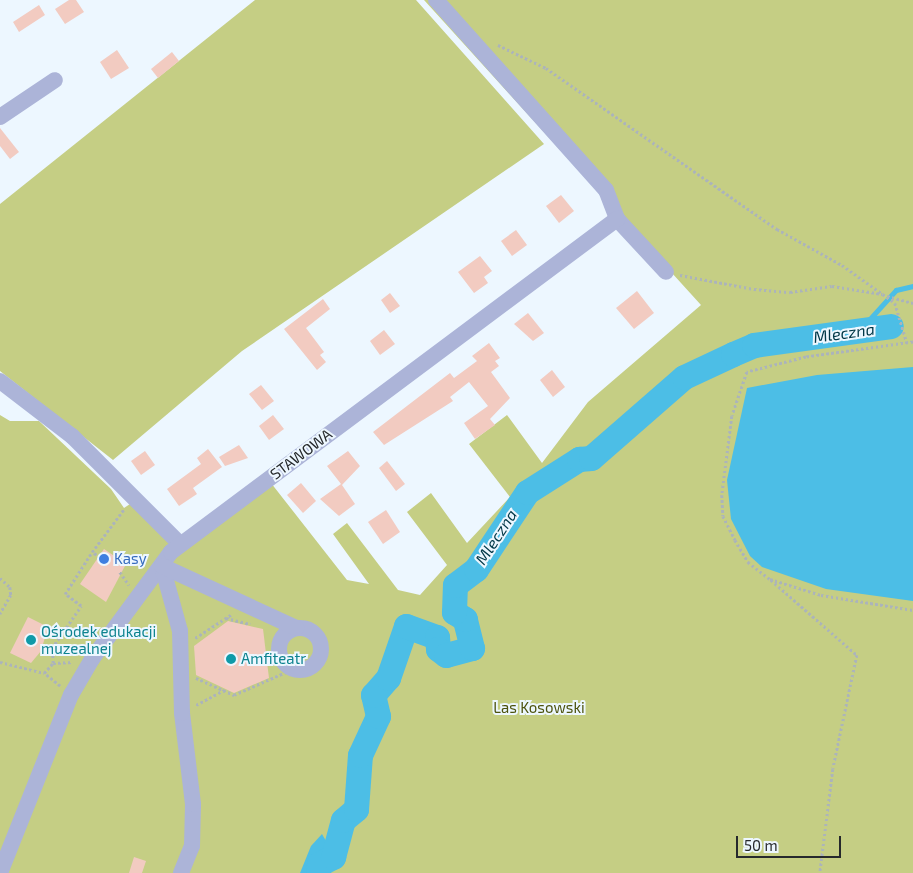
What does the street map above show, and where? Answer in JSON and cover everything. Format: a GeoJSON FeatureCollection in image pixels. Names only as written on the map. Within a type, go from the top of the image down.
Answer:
{"type":"FeatureCollection","features":[{"type":"Feature","properties":{"kind":"street"},"geometry":{"type":"LineString","coordinates":[[436,0],[606,190],[617,218],[666,272]]}},
{"type":"Feature","properties":{"kind":"street"},"geometry":{"type":"LineString","coordinates":[[0,117],[55,80]]}},
{"type":"Feature","properties":{"kind":"street","name":"STAWOWA"},"geometry":{"type":"LineString","coordinates":[[0,873],[71,695],[92,659],[180,544],[617,218]]}},
{"type":"Feature","properties":{"kind":"street"},"geometry":{"type":"LineString","coordinates":[[0,381],[72,436],[180,544]]}},
{"type":"Feature","properties":{"kind":"street"},"geometry":{"type":"LineString","coordinates":[[162,566],[296,628],[313,632],[321,651],[310,668],[293,669],[281,658],[279,645],[285,634],[296,628]]}},
{"type":"Feature","properties":{"kind":"street"},"geometry":{"type":"LineString","coordinates":[[162,566],[180,646],[182,712],[194,804],[192,846],[181,873]]}},
{"type":"Feature","properties":{"kind":"path"},"geometry":{"type":"LineString","coordinates":[[494,44],[546,68],[777,229],[842,265],[883,294],[895,303],[907,343]]}},
{"type":"Feature","properties":{"kind":"path"},"geometry":{"type":"LineString","coordinates":[[666,272],[754,289],[790,292],[832,286],[883,294],[913,303]]}},
{"type":"Feature","properties":{"kind":"path"},"geometry":{"type":"LineString","coordinates":[[820,873],[833,769],[857,655],[748,562],[723,516],[725,463],[742,380],[746,372],[762,365],[913,342]]}},
{"type":"Feature","properties":{"kind":"path"},"geometry":{"type":"LineString","coordinates":[[44,673],[52,663],[52,648],[81,606],[66,594],[92,552],[127,506]]}},
{"type":"Feature","properties":{"kind":"path"},"geometry":{"type":"LineString","coordinates":[[92,552],[100,558]]}},
{"type":"Feature","properties":{"kind":"path"},"geometry":{"type":"LineString","coordinates":[[0,578],[10,587],[11,595],[0,614]]}},
{"type":"Feature","properties":{"kind":"path"},"geometry":{"type":"LineString","coordinates":[[770,579],[821,595],[913,610]]}},
{"type":"Feature","properties":{"kind":"path"},"geometry":{"type":"LineString","coordinates":[[180,646],[247,605]]}},
{"type":"Feature","properties":{"kind":"path"},"geometry":{"type":"LineString","coordinates":[[52,663],[92,659]]}},
{"type":"Feature","properties":{"kind":"path"},"geometry":{"type":"LineString","coordinates":[[0,662],[44,673],[71,695]]}},
{"type":"Feature","properties":{"kind":"path"},"geometry":{"type":"LineString","coordinates":[[181,671],[234,694],[293,669]]}},
{"type":"Feature","properties":{"kind":"path"},"geometry":{"type":"LineString","coordinates":[[182,712],[224,690]]}},
{"type":"Feature","properties":{"kind":"green space"},"geometry":{"type":"Polygon","coordinates":[[[255,0],[416,0],[544,144],[242,351],[113,460],[0,371],[0,204],[255,0]]]}},
{"type":"Feature","properties":{"kind":"green space","name":"Las Kosowski"},"geometry":{"type":"Polygon","coordinates":[[[424,0],[913,0],[913,873],[0,873],[0,415],[10,421],[39,421],[111,489],[124,508],[130,504],[173,541],[271,483],[347,580],[369,584],[333,534],[347,523],[398,590],[420,595],[447,565],[407,512],[431,493],[467,543],[510,497],[469,444],[507,415],[542,463],[588,402],[701,305],[424,0]]]}},
{"type":"Feature","properties":{"kind":"water"},"geometry":{"type":"Polygon","coordinates":[[[913,367],[913,601],[826,589],[762,567],[750,556],[731,519],[727,480],[747,388],[817,375],[913,367]]]}},
{"type":"Feature","properties":{"kind":"water"},"geometry":{"type":"Polygon","coordinates":[[[322,834],[326,841],[320,873],[300,873],[311,846],[322,834]]]}},
{"type":"Feature","properties":{"kind":"building"},"geometry":{"type":"Polygon","coordinates":[[[69,0],[76,0],[84,12],[65,24],[55,9],[69,0]]]}},
{"type":"Feature","properties":{"kind":"building"},"geometry":{"type":"Polygon","coordinates":[[[39,5],[45,15],[19,32],[13,22],[39,5]]]}},
{"type":"Feature","properties":{"kind":"building"},"geometry":{"type":"Polygon","coordinates":[[[117,50],[129,68],[111,79],[100,62],[117,50]]]}},
{"type":"Feature","properties":{"kind":"building"},"geometry":{"type":"Polygon","coordinates":[[[172,52],[179,61],[158,78],[151,69],[172,52]]]}},
{"type":"Feature","properties":{"kind":"building"},"geometry":{"type":"Polygon","coordinates":[[[0,128],[19,152],[10,159],[0,146],[0,128]]]}},
{"type":"Feature","properties":{"kind":"building"},"geometry":{"type":"Polygon","coordinates":[[[561,195],[574,211],[559,223],[546,206],[561,195]]]}},
{"type":"Feature","properties":{"kind":"building"},"geometry":{"type":"Polygon","coordinates":[[[516,230],[527,245],[512,256],[501,241],[516,230]]]}},
{"type":"Feature","properties":{"kind":"building"},"geometry":{"type":"Polygon","coordinates":[[[480,256],[492,271],[484,277],[488,283],[474,293],[458,272],[480,256]]]}},
{"type":"Feature","properties":{"kind":"building"},"geometry":{"type":"Polygon","coordinates":[[[637,291],[654,313],[634,329],[616,308],[637,291]]]}},
{"type":"Feature","properties":{"kind":"building"},"geometry":{"type":"Polygon","coordinates":[[[390,293],[400,306],[390,313],[381,300],[390,293]]]}},
{"type":"Feature","properties":{"kind":"building"},"geometry":{"type":"Polygon","coordinates":[[[323,299],[330,309],[306,328],[324,352],[320,355],[326,362],[317,370],[284,329],[323,299]]]}},
{"type":"Feature","properties":{"kind":"building"},"geometry":{"type":"Polygon","coordinates":[[[528,313],[544,333],[533,341],[514,324],[528,313]]]}},
{"type":"Feature","properties":{"kind":"building"},"geometry":{"type":"Polygon","coordinates":[[[384,330],[395,344],[380,355],[370,341],[384,330]]]}},
{"type":"Feature","properties":{"kind":"building"},"geometry":{"type":"Polygon","coordinates":[[[489,343],[500,358],[495,361],[499,366],[491,372],[510,398],[490,419],[495,425],[475,439],[464,423],[488,406],[469,382],[450,397],[453,401],[384,445],[373,432],[450,373],[454,378],[477,361],[472,356],[489,343]]]}},
{"type":"Feature","properties":{"kind":"building"},"geometry":{"type":"Polygon","coordinates":[[[552,370],[565,387],[553,397],[540,380],[552,370]]]}},
{"type":"Feature","properties":{"kind":"building"},"geometry":{"type":"Polygon","coordinates":[[[261,385],[274,401],[262,410],[249,394],[261,385]]]}},
{"type":"Feature","properties":{"kind":"building"},"geometry":{"type":"Polygon","coordinates":[[[273,415],[284,429],[269,440],[259,426],[273,415]]]}},
{"type":"Feature","properties":{"kind":"building"},"geometry":{"type":"Polygon","coordinates":[[[239,445],[248,458],[225,466],[219,457],[239,445]]]}},
{"type":"Feature","properties":{"kind":"building"},"geometry":{"type":"Polygon","coordinates":[[[208,449],[222,467],[193,488],[197,494],[179,506],[167,489],[201,464],[197,458],[208,449]]]}},
{"type":"Feature","properties":{"kind":"building"},"geometry":{"type":"Polygon","coordinates":[[[145,451],[155,465],[141,475],[131,461],[145,451]]]}},
{"type":"Feature","properties":{"kind":"building"},"geometry":{"type":"Polygon","coordinates":[[[348,451],[360,466],[342,485],[355,504],[339,516],[320,499],[341,484],[327,466],[348,451]]]}},
{"type":"Feature","properties":{"kind":"building"},"geometry":{"type":"Polygon","coordinates":[[[387,461],[405,484],[396,491],[379,468],[387,461]]]}},
{"type":"Feature","properties":{"kind":"building"},"geometry":{"type":"Polygon","coordinates":[[[301,483],[316,501],[303,513],[287,495],[301,483]]]}},
{"type":"Feature","properties":{"kind":"building"},"geometry":{"type":"Polygon","coordinates":[[[386,510],[400,532],[383,544],[368,522],[386,510]]]}},
{"type":"Feature","properties":{"kind":"building"},"geometry":{"type":"Polygon","coordinates":[[[104,549],[126,564],[106,602],[80,584],[104,549]]]}},
{"type":"Feature","properties":{"kind":"building","name":"Ośrodek edukacji muzealnej"},"geometry":{"type":"Polygon","coordinates":[[[28,617],[48,627],[41,651],[31,663],[10,653],[28,617]]]}},
{"type":"Feature","properties":{"kind":"building","name":"Amfiteatr"},"geometry":{"type":"Polygon","coordinates":[[[228,621],[263,629],[269,678],[234,693],[196,675],[194,646],[228,621]]]}},
{"type":"Feature","properties":{"kind":"building"},"geometry":{"type":"Polygon","coordinates":[[[134,857],[146,861],[142,873],[129,873],[134,857]]]}},
{"type":"Feature","properties":{"kind":"waterway"},"geometry":{"type":"LineString","coordinates":[[859,331],[896,290],[913,286]]}},
{"type":"Feature","properties":{"kind":"waterway","name":"Mleczna"},"geometry":{"type":"LineString","coordinates":[[318,873],[319,864],[333,857],[343,820],[356,809],[360,755],[378,716],[373,695],[388,678],[406,626],[437,637],[438,649],[446,655],[472,648],[465,619],[454,612],[455,585],[476,569],[527,492],[579,459],[591,458],[684,377],[733,354],[754,345],[891,326]]}},
{"type":"Feature","properties":{"kind":"place","name":"Kasy"},"geometry":{"type":"Point","coordinates":[104,559]}},
{"type":"Feature","properties":{"kind":"place","name":"Ośrodek edukacji muzealnej"},"geometry":{"type":"Point","coordinates":[31,640]}},
{"type":"Feature","properties":{"kind":"place","name":"Amfiteatr"},"geometry":{"type":"Point","coordinates":[231,659]}}]}
